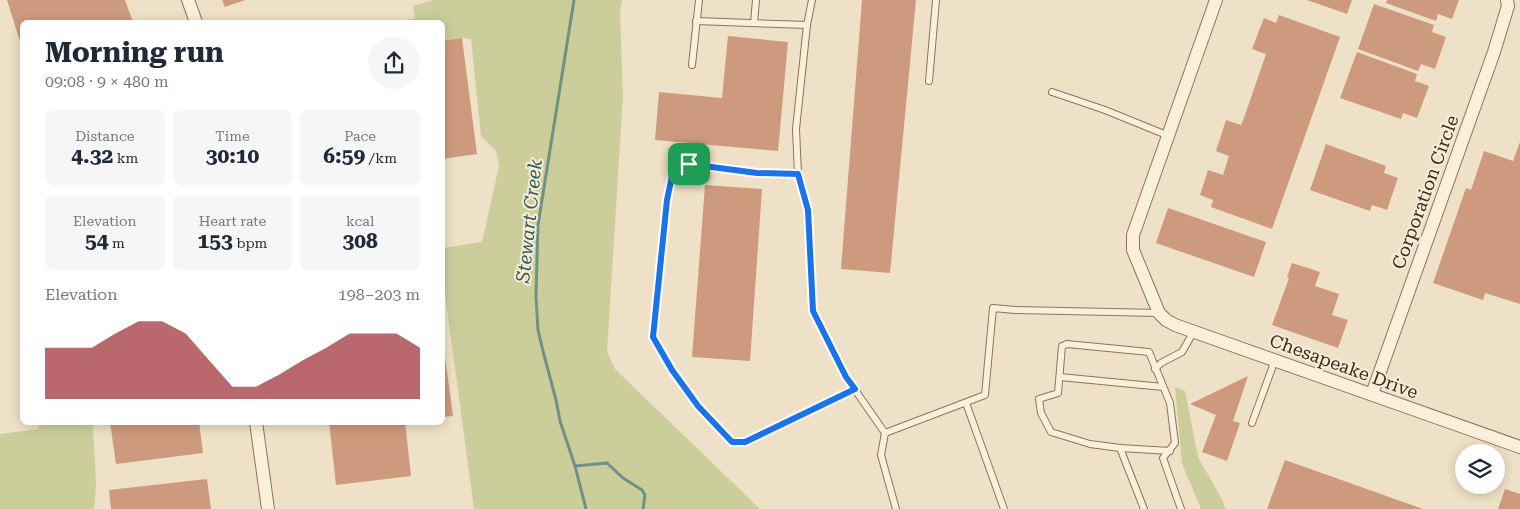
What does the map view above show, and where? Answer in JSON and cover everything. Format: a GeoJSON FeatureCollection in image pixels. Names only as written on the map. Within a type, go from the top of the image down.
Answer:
{"type":"FeatureCollection","features":[{"type":"Feature","properties":{"kind":"street"},"geometry":{"type":"LineString","coordinates":[[188,0],[195,20]]}},
{"type":"Feature","properties":{"kind":"street"},"geometry":{"type":"LineString","coordinates":[[1159,313],[1132,245],[1133,235],[1216,0]]}},
{"type":"Feature","properties":{"kind":"street","name":"Corporation Circle"},"geometry":{"type":"LineString","coordinates":[[1372,394],[1494,52],[1508,6],[1508,0]]}},
{"type":"Feature","properties":{"kind":"street","name":"Chesapeake Drive"},"geometry":{"type":"LineString","coordinates":[[1159,313],[1166,320],[1194,331],[1520,447]]}},
{"type":"Feature","properties":{"kind":"street"},"geometry":{"type":"LineString","coordinates":[[256,425],[268,509]]}},
{"type":"Feature","properties":{"kind":"lane"},"geometry":{"type":"LineString","coordinates":[[692,65],[699,0]]}},
{"type":"Feature","properties":{"kind":"lane"},"geometry":{"type":"LineString","coordinates":[[754,23],[756,0]]}},
{"type":"Feature","properties":{"kind":"lane"},"geometry":{"type":"LineString","coordinates":[[812,0],[807,25],[796,129],[798,174],[808,210],[813,311],[846,377],[884,433],[881,455],[896,509]]}},
{"type":"Feature","properties":{"kind":"lane"},"geometry":{"type":"LineString","coordinates":[[929,81],[936,0]]}},
{"type":"Feature","properties":{"kind":"lane"},"geometry":{"type":"LineString","coordinates":[[696,21],[807,25]]}},
{"type":"Feature","properties":{"kind":"lane"},"geometry":{"type":"LineString","coordinates":[[1052,92],[1105,110],[1169,136]]}},
{"type":"Feature","properties":{"kind":"lane"},"geometry":{"type":"LineString","coordinates":[[798,174],[757,173],[677,164],[673,171],[667,200],[653,337],[672,370],[698,406],[732,442],[745,442],[855,389]]}},
{"type":"Feature","properties":{"kind":"lane"},"geometry":{"type":"LineString","coordinates":[[884,433],[985,395],[993,308],[1159,313]]}},
{"type":"Feature","properties":{"kind":"lane"},"geometry":{"type":"LineString","coordinates":[[1155,368],[1182,352],[1194,331]]}},
{"type":"Feature","properties":{"kind":"lane"},"geometry":{"type":"LineString","coordinates":[[1170,451],[1090,444],[1051,432],[1041,413],[1039,399],[1058,393],[1062,346],[1067,344],[1149,352],[1170,403],[1175,443],[1170,451],[1163,458],[1181,509]]}},
{"type":"Feature","properties":{"kind":"lane"},"geometry":{"type":"LineString","coordinates":[[1252,423],[1275,360]]}},
{"type":"Feature","properties":{"kind":"lane"},"geometry":{"type":"LineString","coordinates":[[1060,377],[1163,387]]}},
{"type":"Feature","properties":{"kind":"lane"},"geometry":{"type":"LineString","coordinates":[[966,403],[1004,509]]}},
{"type":"Feature","properties":{"kind":"lane"},"geometry":{"type":"LineString","coordinates":[[1120,448],[1144,509]]}},
{"type":"Feature","properties":{"kind":"green space"},"geometry":{"type":"Polygon","coordinates":[[[433,0],[622,0],[620,13],[623,95],[607,352],[615,369],[760,509],[474,509],[445,294],[445,248],[482,242],[499,166],[496,151],[481,136],[471,39],[462,38],[445,41],[445,20],[408,20],[415,18],[413,6],[433,0]]]}},
{"type":"Feature","properties":{"kind":"green space"},"geometry":{"type":"Polygon","coordinates":[[[1175,387],[1185,391],[1198,457],[1223,501],[1225,509],[1201,509],[1182,464],[1175,387]]]}},
{"type":"Feature","properties":{"kind":"green space"},"geometry":{"type":"Polygon","coordinates":[[[38,425],[93,425],[96,486],[94,509],[0,509],[0,434],[39,429],[38,425]]]}},
{"type":"Feature","properties":{"kind":"building"},"geometry":{"type":"Polygon","coordinates":[[[7,0],[125,0],[132,20],[20,20],[20,42],[7,0]]]}},
{"type":"Feature","properties":{"kind":"building"},"geometry":{"type":"Polygon","coordinates":[[[222,0],[245,0],[225,7],[222,0]]]}},
{"type":"Feature","properties":{"kind":"building"},"geometry":{"type":"Polygon","coordinates":[[[862,0],[916,0],[890,273],[841,269],[862,0]]]}},
{"type":"Feature","properties":{"kind":"building"},"geometry":{"type":"Polygon","coordinates":[[[1307,0],[1352,0],[1347,14],[1307,0]]]}},
{"type":"Feature","properties":{"kind":"building"},"geometry":{"type":"Polygon","coordinates":[[[1387,0],[1459,0],[1452,19],[1438,14],[1436,21],[1386,3],[1387,0]]]}},
{"type":"Feature","properties":{"kind":"building"},"geometry":{"type":"Polygon","coordinates":[[[1374,4],[1434,25],[1432,32],[1446,37],[1435,69],[1421,64],[1418,71],[1358,49],[1374,4]]]}},
{"type":"Feature","properties":{"kind":"building"},"geometry":{"type":"Polygon","coordinates":[[[1279,15],[1340,37],[1272,229],[1211,207],[1213,200],[1200,195],[1208,170],[1223,175],[1229,156],[1216,151],[1226,120],[1241,125],[1266,54],[1252,49],[1264,18],[1276,23],[1279,15]]]}},
{"type":"Feature","properties":{"kind":"building"},"geometry":{"type":"Polygon","coordinates":[[[728,36],[788,42],[778,151],[655,140],[659,92],[722,98],[728,36]]]}},
{"type":"Feature","properties":{"kind":"building"},"geometry":{"type":"Polygon","coordinates":[[[462,38],[477,154],[445,159],[445,41],[462,38]]]}},
{"type":"Feature","properties":{"kind":"building"},"geometry":{"type":"Polygon","coordinates":[[[1357,52],[1417,74],[1415,81],[1429,86],[1417,118],[1403,113],[1401,119],[1340,98],[1357,52]]]}},
{"type":"Feature","properties":{"kind":"building"},"geometry":{"type":"Polygon","coordinates":[[[1520,142],[1520,304],[1485,293],[1483,300],[1433,283],[1466,188],[1471,190],[1484,151],[1513,161],[1520,142]]]}},
{"type":"Feature","properties":{"kind":"building"},"geometry":{"type":"Polygon","coordinates":[[[1326,144],[1386,166],[1384,173],[1398,178],[1387,210],[1372,205],[1370,211],[1310,190],[1326,144]]]}},
{"type":"Feature","properties":{"kind":"building"},"geometry":{"type":"Polygon","coordinates":[[[705,185],[762,189],[750,361],[692,357],[705,185]]]}},
{"type":"Feature","properties":{"kind":"building"},"geometry":{"type":"Polygon","coordinates":[[[1168,208],[1266,242],[1254,277],[1156,243],[1168,208]]]}},
{"type":"Feature","properties":{"kind":"building"},"geometry":{"type":"Polygon","coordinates":[[[1292,263],[1320,272],[1315,286],[1339,294],[1332,315],[1348,320],[1338,348],[1272,325],[1289,278],[1287,277],[1292,263]]]}},
{"type":"Feature","properties":{"kind":"building"},"geometry":{"type":"Polygon","coordinates":[[[445,357],[453,416],[445,417],[445,357]]]}},
{"type":"Feature","properties":{"kind":"building"},"geometry":{"type":"Polygon","coordinates":[[[1248,376],[1233,421],[1240,423],[1227,461],[1202,452],[1216,415],[1190,404],[1248,376]]]}},
{"type":"Feature","properties":{"kind":"building"},"geometry":{"type":"Polygon","coordinates":[[[110,425],[199,425],[203,453],[116,464],[110,425]]]}},
{"type":"Feature","properties":{"kind":"building"},"geometry":{"type":"Polygon","coordinates":[[[329,425],[405,425],[411,476],[336,485],[329,425]]]}},
{"type":"Feature","properties":{"kind":"building"},"geometry":{"type":"Polygon","coordinates":[[[1285,460],[1423,509],[1267,509],[1285,460]]]}},
{"type":"Feature","properties":{"kind":"building"},"geometry":{"type":"Polygon","coordinates":[[[207,479],[211,509],[111,509],[109,490],[207,479]]]}},
{"type":"Feature","properties":{"kind":"building"},"geometry":{"type":"Polygon","coordinates":[[[1505,489],[1520,494],[1520,509],[1498,509],[1503,494],[1505,494],[1505,489]]]}},
{"type":"Feature","properties":{"kind":"waterway","name":"Stewart Creek"},"geometry":{"type":"LineString","coordinates":[[574,0],[538,225],[536,296],[538,330],[560,421],[575,466],[586,509]]}},
{"type":"Feature","properties":{"kind":"waterway","name":"Stewart Creek"},"geometry":{"type":"LineString","coordinates":[[575,466],[607,463],[623,478],[642,490],[645,495],[643,509]]}},
{"type":"Feature","properties":{"kind":"route"},"geometry":{"type":"LineString","coordinates":[[677,164],[689,164],[757,173],[798,174],[808,210],[813,311],[846,377],[855,389],[745,442],[732,442],[698,406],[672,370],[653,337],[667,200],[673,171],[677,164]]}}]}
